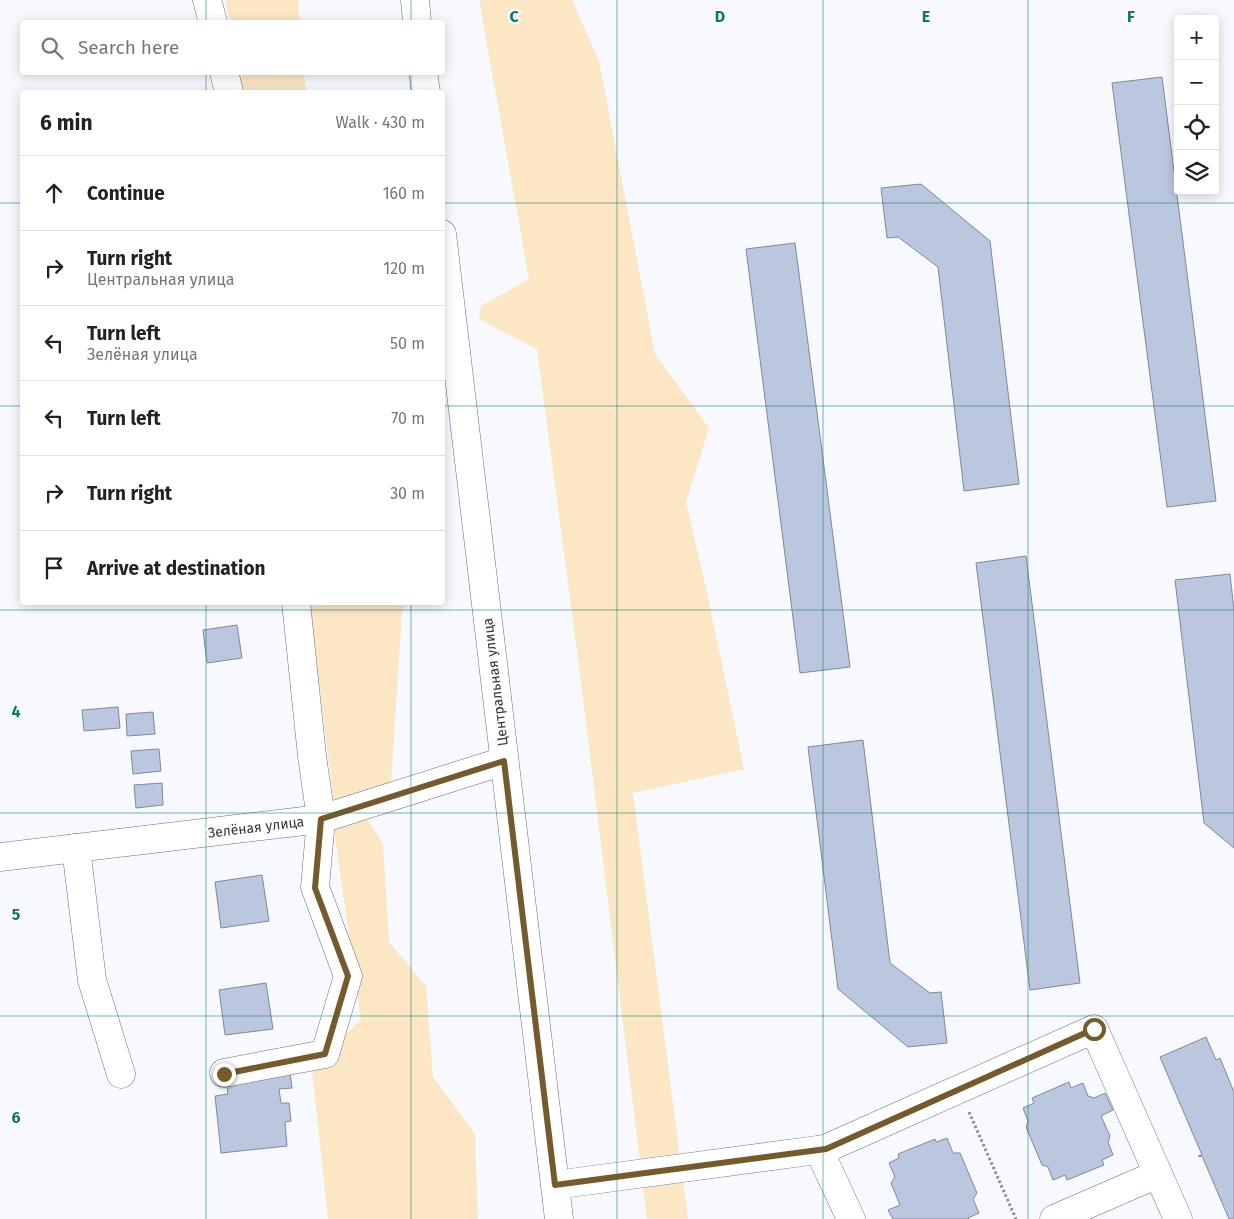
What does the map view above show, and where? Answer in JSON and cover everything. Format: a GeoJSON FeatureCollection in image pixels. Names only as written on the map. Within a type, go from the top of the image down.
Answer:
{"type":"FeatureCollection","features":[{"type":"Feature","properties":{"kind":"street"},"geometry":{"type":"LineString","coordinates":[[208,0],[213,20]]}},
{"type":"Feature","properties":{"kind":"street"},"geometry":{"type":"LineString","coordinates":[[415,0],[418,20]]}},
{"type":"Feature","properties":{"kind":"street"},"geometry":{"type":"LineString","coordinates":[[225,75],[228,90]]}},
{"type":"Feature","properties":{"kind":"street"},"geometry":{"type":"LineString","coordinates":[[423,75],[426,90]]}},
{"type":"Feature","properties":{"kind":"street","name":"Центральная улица"},"geometry":{"type":"LineString","coordinates":[[445,260],[559,1219]]}},
{"type":"Feature","properties":{"kind":"street"},"geometry":{"type":"LineString","coordinates":[[224,1074],[325,1054],[348,976],[315,888],[321,819],[312,756],[296,605]]}},
{"type":"Feature","properties":{"kind":"street","name":"Зелёная улица"},"geometry":{"type":"LineString","coordinates":[[0,857],[321,819],[504,761]]}},
{"type":"Feature","properties":{"kind":"street"},"geometry":{"type":"LineString","coordinates":[[76,848],[92,980],[121,1074]]}},
{"type":"Feature","properties":{"kind":"street"},"geometry":{"type":"LineString","coordinates":[[555,1185],[826,1149],[1094,1029],[1178,1219]]}},
{"type":"Feature","properties":{"kind":"street"},"geometry":{"type":"LineString","coordinates":[[819,1150],[851,1219]]}},
{"type":"Feature","properties":{"kind":"street"},"geometry":{"type":"LineString","coordinates":[[1054,1219],[1158,1174]]}},
{"type":"Feature","properties":{"kind":"path"},"geometry":{"type":"LineString","coordinates":[[968,1109],[1016,1219]]}},
{"type":"Feature","properties":{"kind":"shaded area"},"geometry":{"type":"Polygon","coordinates":[[[225,0],[298,0],[300,20],[230,20],[225,0]]]}},
{"type":"Feature","properties":{"kind":"shaded area"},"geometry":{"type":"Polygon","coordinates":[[[479,0],[572,0],[599,61],[655,354],[709,428],[686,502],[744,769],[633,793],[688,1219],[647,1219],[581,682],[537,349],[479,319],[481,306],[529,279],[479,0]]]}},
{"type":"Feature","properties":{"kind":"shaded area"},"geometry":{"type":"Polygon","coordinates":[[[240,75],[304,75],[306,90],[243,90],[240,75]]]}},
{"type":"Feature","properties":{"kind":"shaded area"},"geometry":{"type":"Polygon","coordinates":[[[309,605],[406,605],[402,612],[391,783],[334,803],[309,605]]]}},
{"type":"Feature","properties":{"kind":"shaded area"},"geometry":{"type":"Polygon","coordinates":[[[367,819],[383,844],[389,942],[426,986],[433,1077],[475,1134],[478,1219],[328,1219],[312,1070],[361,1019],[334,830],[367,819]]]}},
{"type":"Feature","properties":{"kind":"building"},"geometry":{"type":"Polygon","coordinates":[[[1162,77],[1174,171],[1174,195],[1177,195],[1216,501],[1167,507],[1112,83],[1162,77]]]}},
{"type":"Feature","properties":{"kind":"building"},"geometry":{"type":"Polygon","coordinates":[[[921,184],[990,241],[1019,484],[964,491],[938,267],[898,237],[887,238],[881,188],[921,184]]]}},
{"type":"Feature","properties":{"kind":"building"},"geometry":{"type":"Polygon","coordinates":[[[795,243],[850,667],[800,673],[746,249],[795,243]]]}},
{"type":"Feature","properties":{"kind":"building"},"geometry":{"type":"Polygon","coordinates":[[[1026,556],[1080,983],[1030,990],[976,563],[1026,556]]]}},
{"type":"Feature","properties":{"kind":"building"},"geometry":{"type":"Polygon","coordinates":[[[1230,574],[1234,610],[1234,848],[1204,823],[1175,580],[1230,574]]]}},
{"type":"Feature","properties":{"kind":"building"},"geometry":{"type":"Polygon","coordinates":[[[237,625],[242,658],[207,663],[203,630],[237,625]]]}},
{"type":"Feature","properties":{"kind":"building"},"geometry":{"type":"Polygon","coordinates":[[[118,707],[120,728],[84,731],[82,710],[118,707]]]}},
{"type":"Feature","properties":{"kind":"building"},"geometry":{"type":"Polygon","coordinates":[[[153,712],[155,734],[127,736],[126,714],[153,712]]]}},
{"type":"Feature","properties":{"kind":"building"},"geometry":{"type":"Polygon","coordinates":[[[863,740],[890,963],[930,993],[941,992],[947,1043],[908,1047],[838,989],[808,747],[863,740]]]}},
{"type":"Feature","properties":{"kind":"building"},"geometry":{"type":"Polygon","coordinates":[[[159,749],[161,771],[133,774],[131,751],[159,749]]]}},
{"type":"Feature","properties":{"kind":"building"},"geometry":{"type":"Polygon","coordinates":[[[162,783],[163,805],[136,808],[134,785],[162,783]]]}},
{"type":"Feature","properties":{"kind":"building"},"geometry":{"type":"Polygon","coordinates":[[[262,875],[269,921],[221,928],[215,882],[262,875]]]}},
{"type":"Feature","properties":{"kind":"building"},"geometry":{"type":"Polygon","coordinates":[[[266,983],[273,1029],[225,1035],[219,990],[266,983]]]}},
{"type":"Feature","properties":{"kind":"building"},"geometry":{"type":"Polygon","coordinates":[[[1206,1037],[1216,1060],[1220,1058],[1234,1092],[1234,1219],[1229,1219],[1202,1156],[1198,1156],[1202,1155],[1160,1057],[1206,1037]]]}},
{"type":"Feature","properties":{"kind":"building"},"geometry":{"type":"Polygon","coordinates":[[[290,1072],[292,1088],[279,1089],[281,1103],[289,1103],[291,1121],[285,1122],[287,1146],[221,1153],[215,1096],[228,1094],[226,1079],[290,1072]]]}},
{"type":"Feature","properties":{"kind":"building"},"geometry":{"type":"Polygon","coordinates":[[[1069,1082],[1071,1088],[1083,1083],[1088,1096],[1094,1098],[1105,1093],[1113,1110],[1101,1116],[1110,1136],[1108,1142],[1113,1155],[1102,1160],[1104,1165],[1067,1180],[1065,1175],[1053,1180],[1048,1167],[1042,1165],[1026,1127],[1028,1121],[1023,1108],[1034,1103],[1032,1098],[1069,1082]]]}},
{"type":"Feature","properties":{"kind":"building"},"geometry":{"type":"Polygon","coordinates":[[[947,1138],[953,1153],[960,1153],[977,1193],[973,1199],[979,1213],[969,1219],[893,1219],[888,1210],[900,1205],[891,1183],[895,1177],[889,1163],[899,1158],[898,1154],[935,1139],[936,1142],[947,1138]]]}},
{"type":"Feature","properties":{"kind":"route"},"geometry":{"type":"LineString","coordinates":[[224,1074],[325,1054],[348,976],[315,888],[321,819],[504,761],[555,1185],[826,1149],[1094,1029]]}}]}
